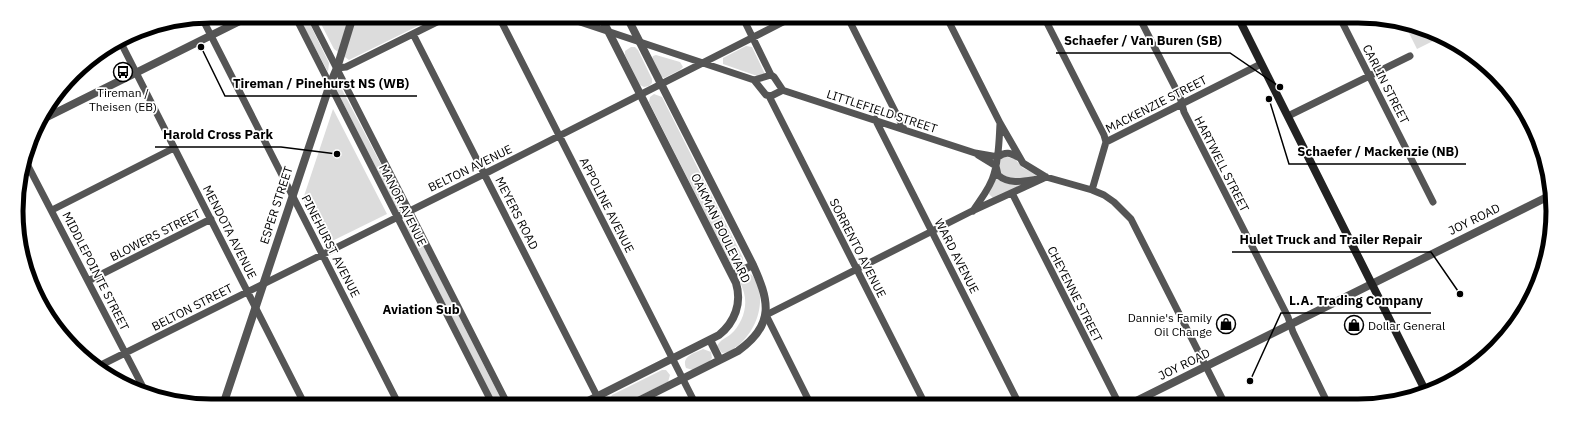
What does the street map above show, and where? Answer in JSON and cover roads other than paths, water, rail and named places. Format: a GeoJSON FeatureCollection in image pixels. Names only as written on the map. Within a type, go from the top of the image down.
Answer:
{"type":"FeatureCollection","features":[{"type":"Feature","properties":{"kind":"main road"},"geometry":{"type":"LineString","coordinates":[[1241,23],[1424,387]]}},
{"type":"Feature","properties":{"kind":"street","name":"PINEHURST AVENUE"},"geometry":{"type":"LineString","coordinates":[[204,23],[396,399]]}},
{"type":"Feature","properties":{"kind":"street"},"geometry":{"type":"LineString","coordinates":[[49,116],[236,23]]}},
{"type":"Feature","properties":{"kind":"street","name":"MANOR AVENUE"},"geometry":{"type":"LineString","coordinates":[[300,23],[490,399]]}},
{"type":"Feature","properties":{"kind":"street","name":"MANOR AVENUE"},"geometry":{"type":"LineString","coordinates":[[314,23],[505,399]]}},
{"type":"Feature","properties":{"kind":"street","name":"ESPER STREET"},"geometry":{"type":"LineString","coordinates":[[225,399],[292,194],[330,84],[337,68],[351,23]]}},
{"type":"Feature","properties":{"kind":"street"},"geometry":{"type":"LineString","coordinates":[[337,68],[346,67],[434,23]]}},
{"type":"Feature","properties":{"kind":"street","name":"APPOLINE AVENUE"},"geometry":{"type":"LineString","coordinates":[[502,23],[693,399]]}},
{"type":"Feature","properties":{"kind":"street"},"geometry":{"type":"LineString","coordinates":[[584,23],[754,80],[771,75]]}},
{"type":"Feature","properties":{"kind":"street","name":"OAKMAN BOULEVARD"},"geometry":{"type":"LineString","coordinates":[[601,399],[672,358],[710,340],[726,330],[736,314],[738,293],[736,283],[604,23]]}},
{"type":"Feature","properties":{"kind":"street","name":"OAKMAN BOULEVARD"},"geometry":{"type":"LineString","coordinates":[[630,23],[753,265],[765,294],[766,305],[766,315],[761,329],[752,340],[738,351],[642,399]]}},
{"type":"Feature","properties":{"kind":"street"},"geometry":{"type":"LineString","coordinates":[[746,23],[771,75],[780,85],[782,90],[770,99]]}},
{"type":"Feature","properties":{"kind":"street"},"geometry":{"type":"LineString","coordinates":[[702,63],[781,23]]}},
{"type":"Feature","properties":{"kind":"street"},"geometry":{"type":"LineString","coordinates":[[851,23],[904,129]]}},
{"type":"Feature","properties":{"kind":"street"},"geometry":{"type":"LineString","coordinates":[[950,23],[1000,123],[1019,157]]}},
{"type":"Feature","properties":{"kind":"street"},"geometry":{"type":"LineString","coordinates":[[1047,23],[1104,135],[1106,142]]}},
{"type":"Feature","properties":{"kind":"street","name":"HARTWELL STREET"},"geometry":{"type":"LineString","coordinates":[[1142,23],[1180,97],[1183,111],[1290,324],[1292,332],[1326,399]]}},
{"type":"Feature","properties":{"kind":"street","name":"CARLIN STREET"},"geometry":{"type":"LineString","coordinates":[[1342,23],[1433,202]]}},
{"type":"Feature","properties":{"kind":"street","name":"MEYERS ROAD"},"geometry":{"type":"LineString","coordinates":[[413,34],[598,399]]}},
{"type":"Feature","properties":{"kind":"street","name":"MENDOTA AVENUE"},"geometry":{"type":"LineString","coordinates":[[122,45],[302,399]]}},
{"type":"Feature","properties":{"kind":"street"},"geometry":{"type":"LineString","coordinates":[[1288,116],[1410,56]]}},
{"type":"Feature","properties":{"kind":"street","name":"BELTON AVENUE"},"geometry":{"type":"LineString","coordinates":[[248,292],[702,63]]}},
{"type":"Feature","properties":{"kind":"street","name":"MACKENZIE STREET"},"geometry":{"type":"LineString","coordinates":[[1092,190],[1106,142],[1261,64]]}},
{"type":"Feature","properties":{"kind":"street","name":"SORRENTO AVENUE"},"geometry":{"type":"LineString","coordinates":[[754,80],[770,99],[922,399]]}},
{"type":"Feature","properties":{"kind":"street","name":"LITTLEFIELD STREET"},"geometry":{"type":"LineString","coordinates":[[782,90],[875,119],[975,153],[998,157],[1005,153],[1009,153],[1019,157],[1023,164],[1046,177],[1092,190],[1114,202],[1130,218],[1222,399]]}},
{"type":"Feature","properties":{"kind":"street","name":"WARD AVENUE"},"geometry":{"type":"LineString","coordinates":[[875,119],[1016,399]]}},
{"type":"Feature","properties":{"kind":"street"},"geometry":{"type":"LineString","coordinates":[[972,212],[991,182],[998,157],[1000,123]]}},
{"type":"Feature","properties":{"kind":"street"},"geometry":{"type":"LineString","coordinates":[[52,210],[174,148]]}},
{"type":"Feature","properties":{"kind":"street","name":"LITTLEFIELD STREET"},"geometry":{"type":"LineString","coordinates":[[975,153],[996,166],[998,175],[1007,180],[1021,181],[1046,177]]}},
{"type":"Feature","properties":{"kind":"street","name":"MIDDLEPOINTE STREET"},"geometry":{"type":"LineString","coordinates":[[28,166],[143,386]]}},
{"type":"Feature","properties":{"kind":"street"},"geometry":{"type":"LineString","coordinates":[[808,399],[766,315],[932,231],[1046,177]]}},
{"type":"Feature","properties":{"kind":"street","name":"CHEYENNE STREET"},"geometry":{"type":"LineString","coordinates":[[1012,193],[1116,399]]}},
{"type":"Feature","properties":{"kind":"street","name":"JOY ROAD"},"geometry":{"type":"LineString","coordinates":[[1140,399],[1546,198]]}},
{"type":"Feature","properties":{"kind":"street","name":"BLOWERS STREET"},"geometry":{"type":"LineString","coordinates":[[88,281],[211,219]]}},
{"type":"Feature","properties":{"kind":"street"},"geometry":{"type":"LineString","coordinates":[[732,275],[753,265]]}},
{"type":"Feature","properties":{"kind":"street","name":"BELTON STREET"},"geometry":{"type":"LineString","coordinates":[[126,353],[248,292]]}},
{"type":"Feature","properties":{"kind":"street"},"geometry":{"type":"LineString","coordinates":[[710,340],[720,360]]}},
{"type":"Feature","properties":{"kind":"street"},"geometry":{"type":"LineString","coordinates":[[103,364],[126,353]]}},
{"type":"Feature","properties":{"kind":"place","name":"Tireman / Pinehurst NS (WB)"},"geometry":{"type":"Point","coordinates":[201,47]}},
{"type":"Feature","properties":{"kind":"place","name":"Tireman / Theisen (EB)"},"geometry":{"type":"Point","coordinates":[123,72]}},
{"type":"Feature","properties":{"kind":"place","name":"Schaefer / Van Buren (SB)"},"geometry":{"type":"Point","coordinates":[1280,87]}},
{"type":"Feature","properties":{"kind":"place","name":"Schaefer / Mackenzie (NB)"},"geometry":{"type":"Point","coordinates":[1269,99]}},
{"type":"Feature","properties":{"kind":"place","name":"Harold Cross Park"},"geometry":{"type":"Point","coordinates":[337,154]}},
{"type":"Feature","properties":{"kind":"place","name":"Hulet Truck and Trailer Repair"},"geometry":{"type":"Point","coordinates":[1460,294]}},
{"type":"Feature","properties":{"kind":"place","name":"Dannie's Family Oil Change"},"geometry":{"type":"Point","coordinates":[1226,324]}},
{"type":"Feature","properties":{"kind":"place","name":"Dollar General"},"geometry":{"type":"Point","coordinates":[1354,325]}},
{"type":"Feature","properties":{"kind":"place","name":"L.A. Trading Company"},"geometry":{"type":"Point","coordinates":[1250,381]}},
{"type":"Feature","properties":{"kind":"district","name":"Aviation Sub"},"geometry":{"type":"Point","coordinates":[421,309]}}]}
